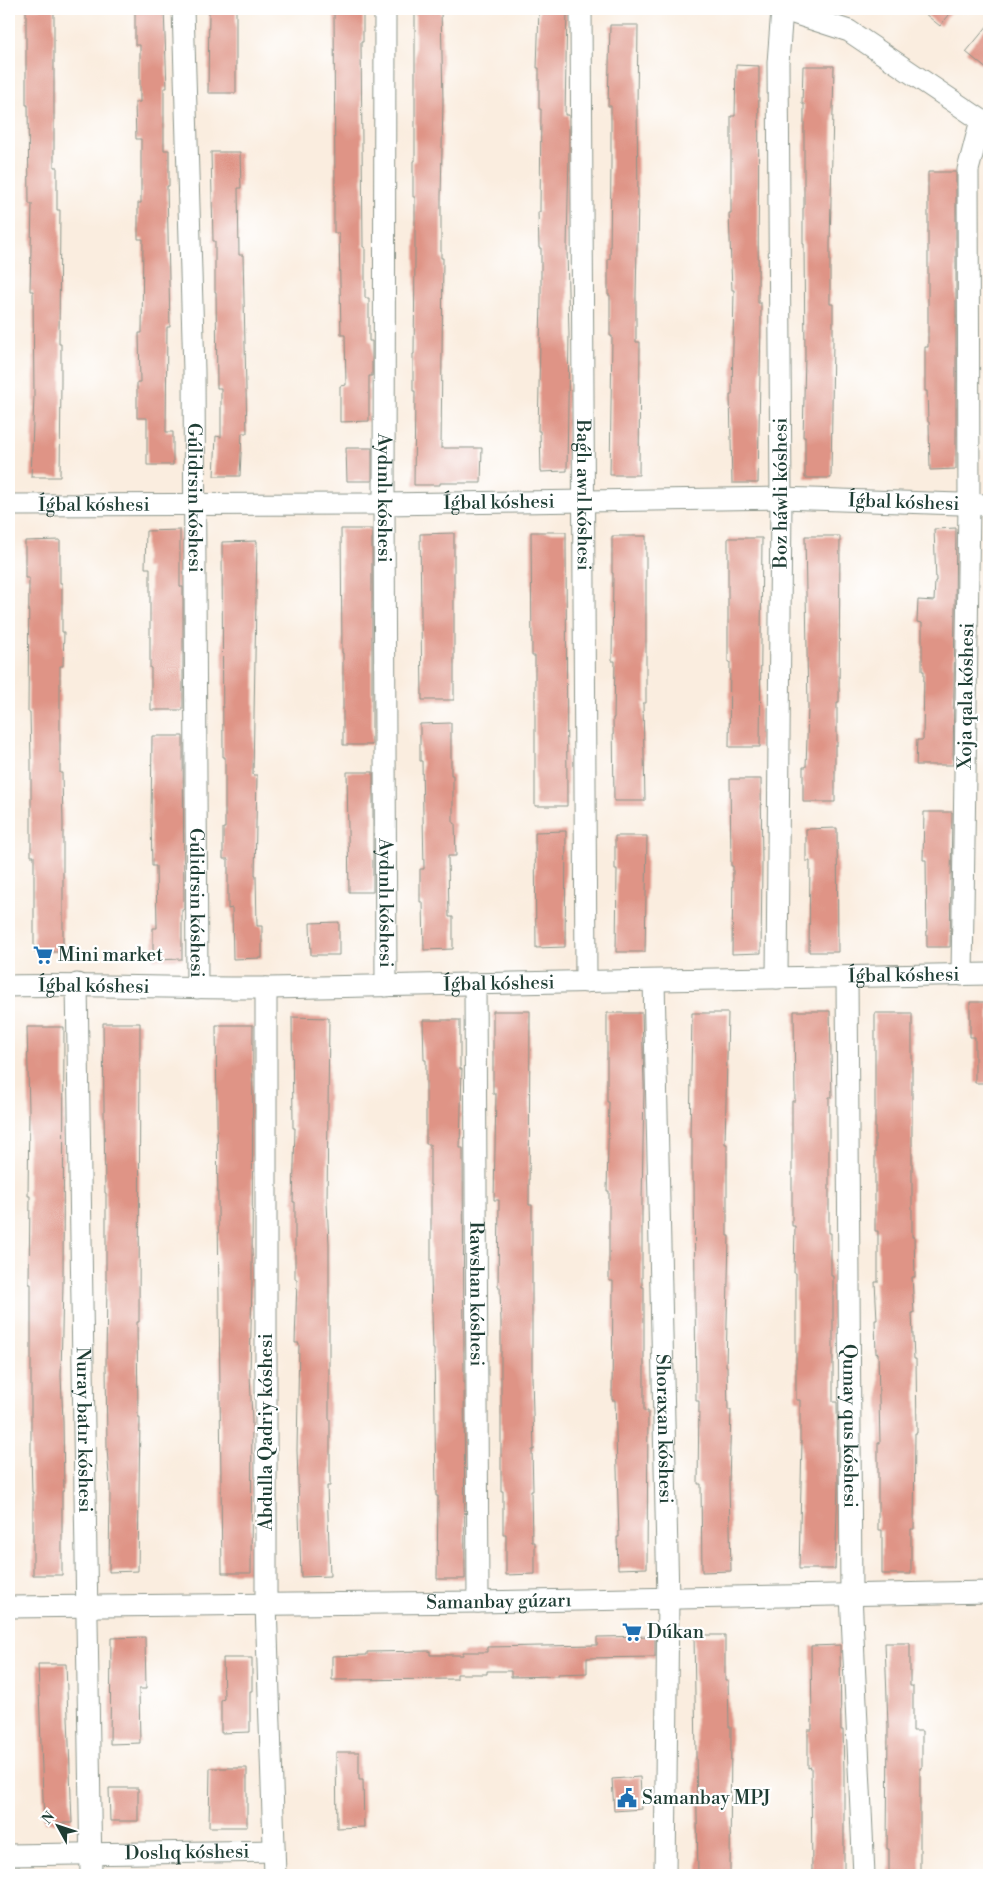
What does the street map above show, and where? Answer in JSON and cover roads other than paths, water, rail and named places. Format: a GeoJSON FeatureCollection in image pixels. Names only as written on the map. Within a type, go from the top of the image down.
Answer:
{"type":"FeatureCollection","features":[{"type":"Feature","properties":{"kind":"street","name":"Gúlidrsin kóshesi"},"geometry":{"type":"LineString","coordinates":[[183,9],[194,371],[197,988]]}},
{"type":"Feature","properties":{"kind":"street","name":"Aydınlı kóshesi"},"geometry":{"type":"LineString","coordinates":[[385,9],[384,504],[386,986]]}},
{"type":"Feature","properties":{"kind":"street","name":"Baǵlı awıl kóshesi"},"geometry":{"type":"LineString","coordinates":[[581,9],[586,982]]}},
{"type":"Feature","properties":{"kind":"street","name":"Xoja qala kóshesi"},"geometry":{"type":"LineString","coordinates":[[782,9],[850,31],[980,120],[968,170],[979,505],[962,975]]}},
{"type":"Feature","properties":{"kind":"street","name":"Boz háwli kóshesi"},"geometry":{"type":"LineString","coordinates":[[777,978],[781,498],[778,63],[782,9]]}},
{"type":"Feature","properties":{"kind":"street","name":"Íǵbal kóshesi"},"geometry":{"type":"LineString","coordinates":[[9,505],[384,504],[781,498],[979,505]]}},
{"type":"Feature","properties":{"kind":"street","name":"Íǵbal kóshesi"},"geometry":{"type":"LineString","coordinates":[[9,986],[76,984],[266,988],[989,974]]}},
{"type":"Feature","properties":{"kind":"street","name":"Qumay qus kóshesi"},"geometry":{"type":"LineString","coordinates":[[847,977],[851,1594],[864,1875]]}},
{"type":"Feature","properties":{"kind":"street","name":"Shoraxan kóshesi"},"geometry":{"type":"LineString","coordinates":[[654,981],[668,1598],[665,1875]]}},
{"type":"Feature","properties":{"kind":"street","name":"Nuray batır kóshesi"},"geometry":{"type":"LineString","coordinates":[[76,984],[90,1875]]}},
{"type":"Feature","properties":{"kind":"street","name":"Rawshan kóshesi"},"geometry":{"type":"LineString","coordinates":[[475,985],[478,1602]]}},
{"type":"Feature","properties":{"kind":"street","name":"Abdulla Qadriy kóshesi"},"geometry":{"type":"LineString","coordinates":[[266,988],[266,1604],[275,1875]]}},
{"type":"Feature","properties":{"kind":"street","name":"Samanbay gúzarı"},"geometry":{"type":"LineString","coordinates":[[9,1607],[478,1602],[989,1592]]}},
{"type":"Feature","properties":{"kind":"street","name":"Doslıq kóshesi"},"geometry":{"type":"LineString","coordinates":[[9,1855],[274,1851]]}},
{"type":"Feature","properties":{"kind":"place","name":"Mini market"},"geometry":{"type":"Point","coordinates":[43,955]}},
{"type":"Feature","properties":{"kind":"place","name":"Dúkan"},"geometry":{"type":"Point","coordinates":[632,1632]}},
{"type":"Feature","properties":{"kind":"place","name":"Samanbay MPJ"},"geometry":{"type":"Point","coordinates":[627,1798]}}]}
